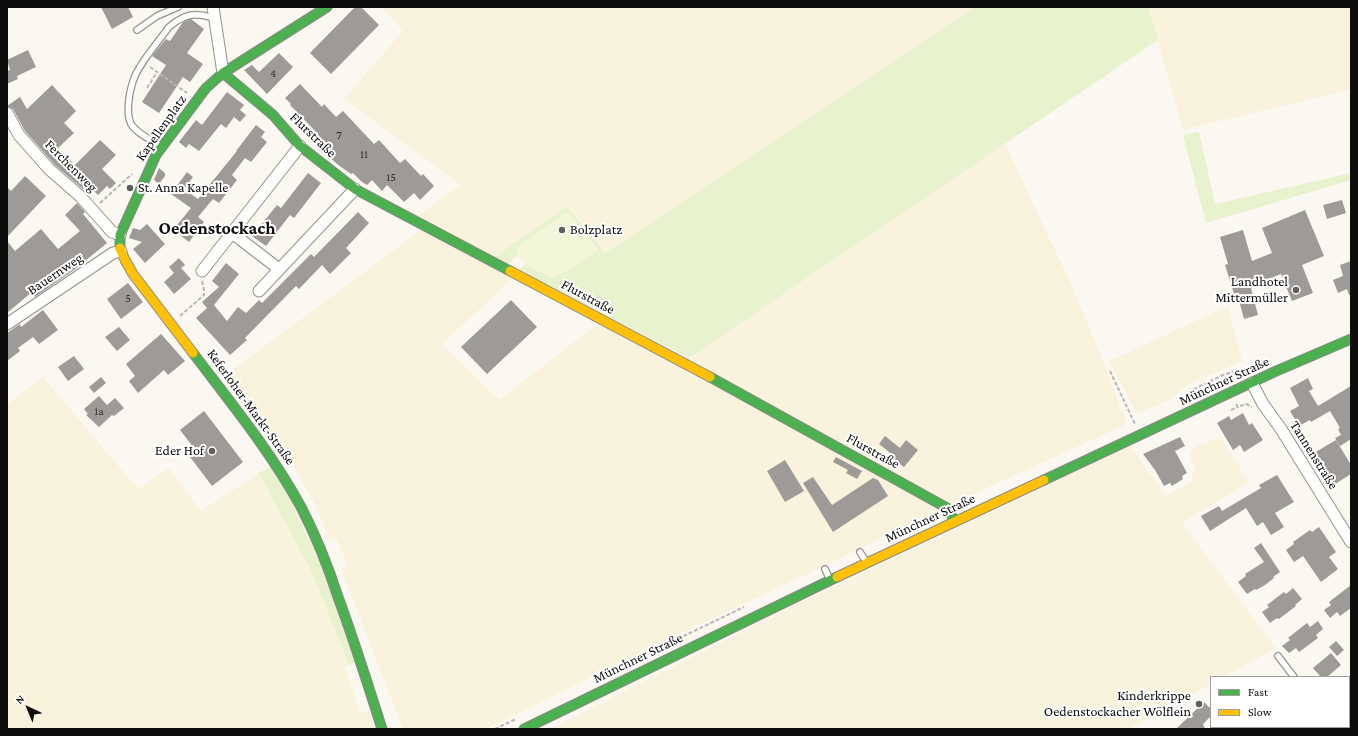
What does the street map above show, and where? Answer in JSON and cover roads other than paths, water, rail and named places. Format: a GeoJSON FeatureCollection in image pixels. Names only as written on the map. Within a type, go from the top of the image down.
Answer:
{"type":"FeatureCollection","features":[{"type":"Feature","properties":{"kind":"street","name":"Kapellenplatz"},"geometry":{"type":"LineString","coordinates":[[121,251],[119,243],[120,235],[152,162],[162,146],[206,88],[224,73],[326,7]]}},
{"type":"Feature","properties":{"kind":"street"},"geometry":{"type":"LineString","coordinates":[[214,12],[224,73]]}},
{"type":"Feature","properties":{"kind":"street","name":"Flurstraße"},"geometry":{"type":"LineString","coordinates":[[224,73],[273,115],[300,146],[355,189],[702,373],[949,509],[954,521]]}},
{"type":"Feature","properties":{"kind":"street","name":"Ferchenweg"},"geometry":{"type":"LineString","coordinates":[[7,113],[19,135],[49,169],[80,196],[112,232],[120,235]]}},
{"type":"Feature","properties":{"kind":"street"},"geometry":{"type":"LineString","coordinates":[[202,271],[300,146]]}},
{"type":"Feature","properties":{"kind":"street"},"geometry":{"type":"LineString","coordinates":[[259,291],[355,189]]}},
{"type":"Feature","properties":{"kind":"street"},"geometry":{"type":"LineString","coordinates":[[232,233],[279,269]]}},
{"type":"Feature","properties":{"kind":"street","name":"Bauernweg"},"geometry":{"type":"LineString","coordinates":[[7,324],[113,253],[121,251]]}},
{"type":"Feature","properties":{"kind":"street","name":"Keferloher-Markt-Straße"},"geometry":{"type":"LineString","coordinates":[[121,251],[133,274],[267,450],[301,507],[317,540],[330,573],[353,637],[382,729]]}},
{"type":"Feature","properties":{"kind":"street","name":"Münchner Straße"},"geometry":{"type":"LineString","coordinates":[[524,729],[954,521],[1252,383],[1351,339]]}},
{"type":"Feature","properties":{"kind":"street","name":"Tannenstraße"},"geometry":{"type":"LineString","coordinates":[[1252,383],[1263,404],[1281,429],[1351,542]]}},
{"type":"Feature","properties":{"kind":"lane"},"geometry":{"type":"LineString","coordinates":[[137,30],[157,16],[178,7]]}},
{"type":"Feature","properties":{"kind":"lane"},"geometry":{"type":"LineString","coordinates":[[162,146],[139,132],[132,125],[128,117],[128,107],[136,75],[174,22],[185,16],[194,14],[209,18],[214,12]]}},
{"type":"Feature","properties":{"kind":"lane"},"geometry":{"type":"LineString","coordinates":[[860,552],[866,563]]}},
{"type":"Feature","properties":{"kind":"lane"},"geometry":{"type":"LineString","coordinates":[[825,569],[830,580]]}},
{"type":"Feature","properties":{"kind":"lane"},"geometry":{"type":"LineString","coordinates":[[1278,656],[1293,676]]}},
{"type":"Feature","properties":{"kind":"place","name":"St. Anna Kapelle"},"geometry":{"type":"Point","coordinates":[130,188]}},
{"type":"Feature","properties":{"kind":"place","name":"Bolzplatz"},"geometry":{"type":"Point","coordinates":[562,230]}},
{"type":"Feature","properties":{"kind":"place","name":"Landhotel Mittermüller"},"geometry":{"type":"Point","coordinates":[1296,290]}},
{"type":"Feature","properties":{"kind":"place","name":"Eder Hof"},"geometry":{"type":"Point","coordinates":[212,451]}},
{"type":"Feature","properties":{"kind":"place","name":"Kinderkrippe Oedenstockacher Wölflein"},"geometry":{"type":"Point","coordinates":[1199,704]}},
{"type":"Feature","properties":{"kind":"district","name":"Oedenstockach"},"geometry":{"type":"Point","coordinates":[217,228]}}]}
